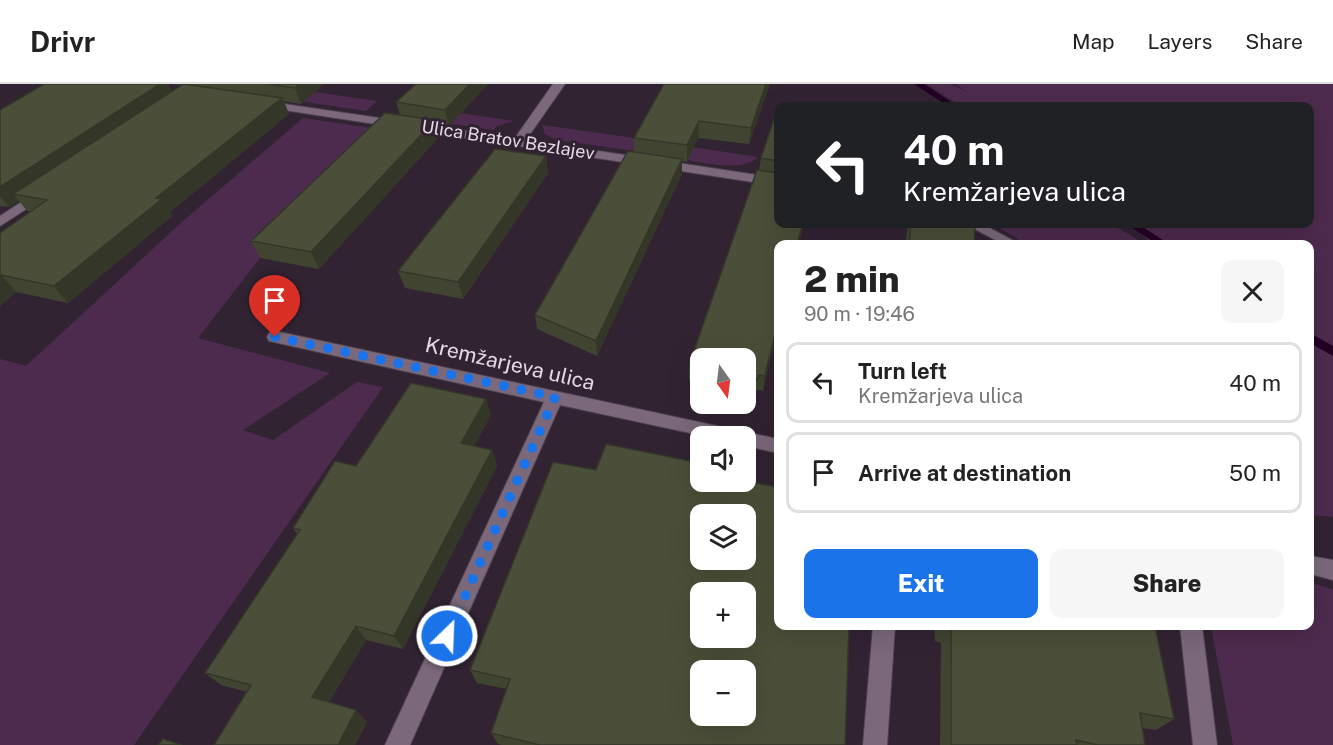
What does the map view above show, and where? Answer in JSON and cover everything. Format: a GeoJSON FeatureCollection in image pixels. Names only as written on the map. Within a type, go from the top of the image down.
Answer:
{"type":"FeatureCollection","features":[{"type":"Feature","properties":{"kind":"street"},"geometry":{"type":"LineString","coordinates":[[519,141],[559,84]]}},
{"type":"Feature","properties":{"kind":"street","name":"Ulica Bratov Bezlajev"},"geometry":{"type":"LineString","coordinates":[[246,101],[774,181]]}},
{"type":"Feature","properties":{"kind":"street"},"geometry":{"type":"LineString","coordinates":[[0,222],[57,183]]}},
{"type":"Feature","properties":{"kind":"street"},"geometry":{"type":"LineString","coordinates":[[980,228],[1005,240]]}},
{"type":"Feature","properties":{"kind":"street","name":"Kremžarjeva ulica"},"geometry":{"type":"LineString","coordinates":[[275,337],[690,426]]}},
{"type":"Feature","properties":{"kind":"street"},"geometry":{"type":"LineString","coordinates":[[397,745],[555,397]]}},
{"type":"Feature","properties":{"kind":"street"},"geometry":{"type":"LineString","coordinates":[[756,441],[774,445]]}},
{"type":"Feature","properties":{"kind":"street"},"geometry":{"type":"LineString","coordinates":[[1314,566],[1333,570]]}},
{"type":"Feature","properties":{"kind":"street"},"geometry":{"type":"LineString","coordinates":[[875,745],[884,630]]}},
{"type":"Feature","properties":{"kind":"street"},"geometry":{"type":"LineString","coordinates":[[1191,630],[1205,745]]}},
{"type":"Feature","properties":{"kind":"shaded area"},"geometry":{"type":"Polygon","coordinates":[[[260,84],[377,101],[366,111],[232,91],[260,84]]]}},
{"type":"Feature","properties":{"kind":"shaded area"},"geometry":{"type":"Polygon","coordinates":[[[926,84],[951,84],[969,93],[955,84],[1333,84],[1333,517],[1314,515],[1314,240],[1148,240],[1135,228],[1314,228],[1314,102],[955,102],[926,84]]]}},
{"type":"Feature","properties":{"kind":"shaded area"},"geometry":{"type":"Polygon","coordinates":[[[427,108],[514,121],[497,126],[494,130],[417,119],[427,108]]]}},
{"type":"Feature","properties":{"kind":"shaded area"},"geometry":{"type":"Polygon","coordinates":[[[303,118],[386,130],[260,258],[198,338],[330,373],[243,430],[273,440],[357,382],[383,387],[134,745],[0,745],[0,359],[26,366],[183,221],[303,118]]]}},
{"type":"Feature","properties":{"kind":"shaded area"},"geometry":{"type":"Polygon","coordinates":[[[542,125],[656,141],[649,153],[557,140],[545,134],[542,125]]]}},
{"type":"Feature","properties":{"kind":"shaded area"},"geometry":{"type":"Polygon","coordinates":[[[672,144],[758,157],[740,165],[700,162],[666,156],[672,144]]]}},
{"type":"Feature","properties":{"kind":"shaded area"},"geometry":{"type":"Polygon","coordinates":[[[1000,228],[1118,228],[1138,240],[1019,240],[1000,228]]]}},
{"type":"Feature","properties":{"kind":"shaded area"},"geometry":{"type":"Polygon","coordinates":[[[1314,583],[1333,590],[1333,745],[1233,745],[1212,630],[1314,630],[1314,583]]]}},
{"type":"Feature","properties":{"kind":"building"},"geometry":{"type":"Polygon","coordinates":[[[44,84],[160,84],[0,187],[0,110],[44,84]]]}},
{"type":"Feature","properties":{"kind":"building"},"geometry":{"type":"Polygon","coordinates":[[[183,84],[282,98],[156,198],[162,199],[54,286],[0,276],[0,233],[47,200],[13,194],[183,84]]]}},
{"type":"Feature","properties":{"kind":"building"},"geometry":{"type":"Polygon","coordinates":[[[269,84],[299,84],[295,88],[269,84]]]}},
{"type":"Feature","properties":{"kind":"building"},"geometry":{"type":"Polygon","coordinates":[[[416,84],[470,84],[445,110],[396,102],[416,84]]]}},
{"type":"Feature","properties":{"kind":"building"},"geometry":{"type":"Polygon","coordinates":[[[664,84],[766,84],[751,128],[699,121],[687,145],[634,138],[664,84]]]}},
{"type":"Feature","properties":{"kind":"building"},"geometry":{"type":"Polygon","coordinates":[[[385,113],[435,120],[311,252],[251,241],[385,113]]]}},
{"type":"Feature","properties":{"kind":"building"},"geometry":{"type":"Polygon","coordinates":[[[774,119],[774,160],[761,158],[774,119]]]}},
{"type":"Feature","properties":{"kind":"building"},"geometry":{"type":"Polygon","coordinates":[[[495,149],[546,156],[458,282],[398,271],[495,149]]]}},
{"type":"Feature","properties":{"kind":"building"},"geometry":{"type":"Polygon","coordinates":[[[628,151],[682,159],[596,341],[535,315],[628,151]]]}},
{"type":"Feature","properties":{"kind":"building"},"geometry":{"type":"Polygon","coordinates":[[[757,170],[774,172],[774,228],[802,228],[798,240],[774,240],[774,338],[765,376],[759,375],[758,379],[756,378],[756,348],[695,348],[757,170]]]}},
{"type":"Feature","properties":{"kind":"building"},"geometry":{"type":"Polygon","coordinates":[[[911,228],[975,228],[974,240],[909,240],[911,228]]]}},
{"type":"Feature","properties":{"kind":"building"},"geometry":{"type":"Polygon","coordinates":[[[411,383],[486,399],[461,443],[492,450],[394,636],[356,626],[312,697],[356,710],[338,745],[214,745],[251,685],[205,673],[300,530],[293,528],[335,461],[356,466],[411,383]]]}},
{"type":"Feature","properties":{"kind":"building"},"geometry":{"type":"Polygon","coordinates":[[[606,444],[690,461],[690,492],[756,492],[756,483],[774,486],[774,630],[849,630],[845,745],[540,745],[491,733],[510,679],[470,670],[553,462],[596,470],[606,444]]]}},
{"type":"Feature","properties":{"kind":"building"},"geometry":{"type":"Polygon","coordinates":[[[951,630],[1156,630],[1174,719],[1140,713],[1145,745],[1098,745],[1076,740],[1077,745],[951,745],[951,630]]]}},
{"type":"Feature","properties":{"kind":"building"},"geometry":{"type":"Polygon","coordinates":[[[163,739],[182,745],[158,745],[163,739]]]}},
{"type":"Feature","properties":{"kind":"waterway"},"geometry":{"type":"LineString","coordinates":[[918,84],[947,102]]}},
{"type":"Feature","properties":{"kind":"waterway"},"geometry":{"type":"LineString","coordinates":[[1138,228],[1157,240]]}},
{"type":"Feature","properties":{"kind":"waterway"},"geometry":{"type":"LineString","coordinates":[[1314,340],[1333,352]]}},
{"type":"Feature","properties":{"kind":"route"},"geometry":{"type":"LineString","coordinates":[[275,337],[555,397],[447,636]]}}]}
